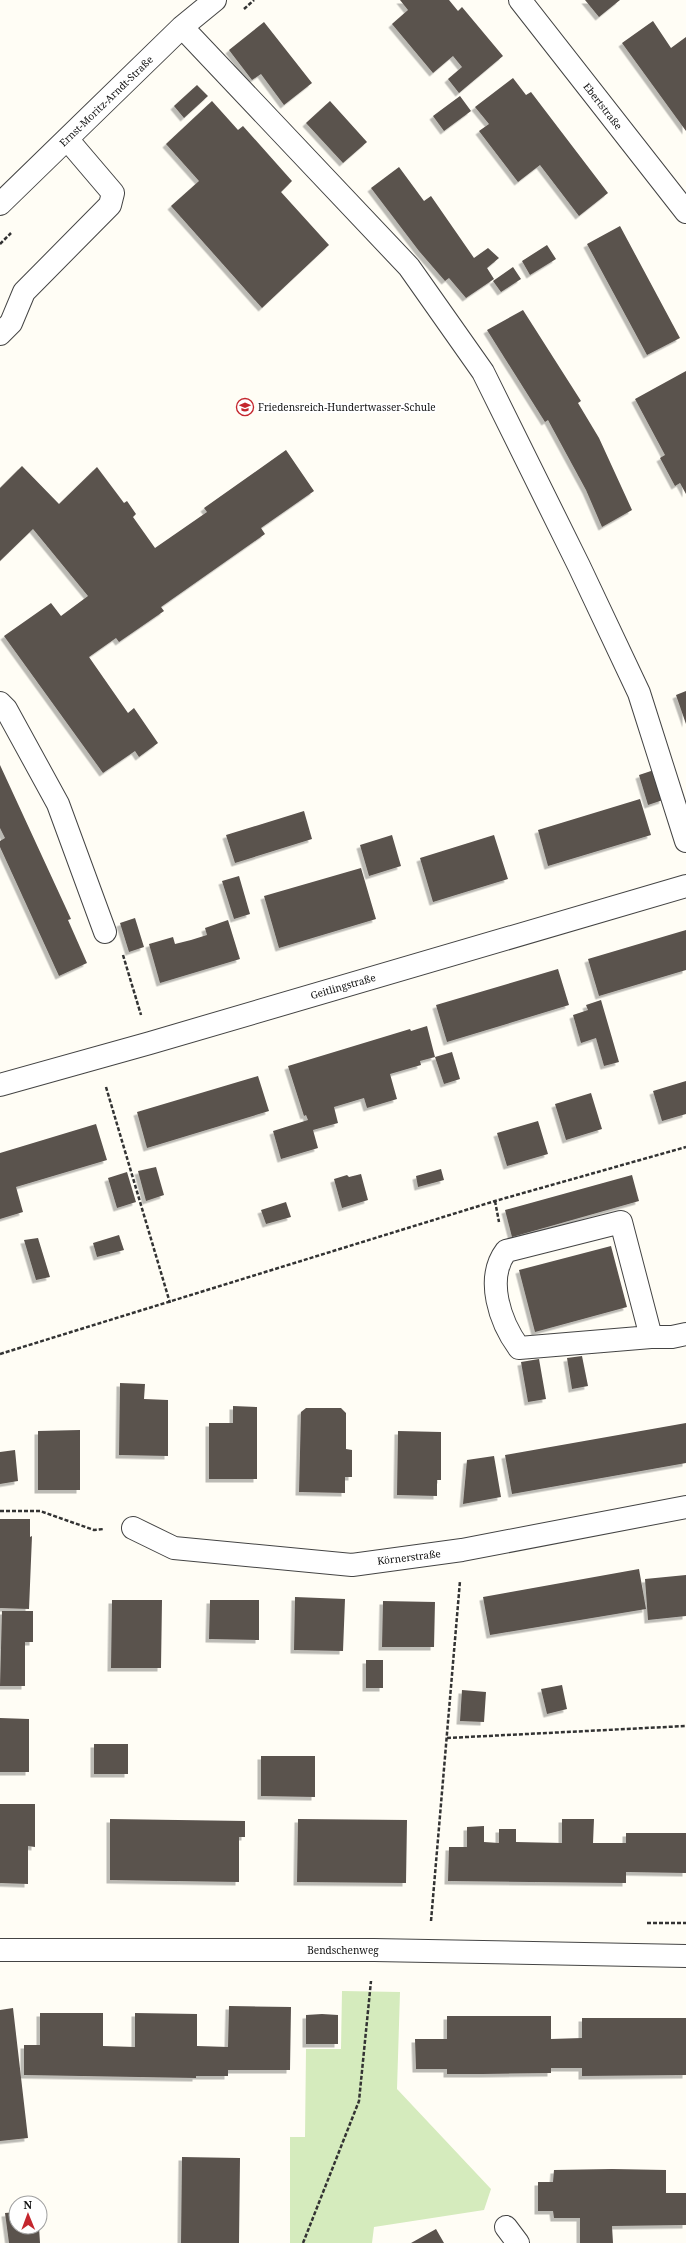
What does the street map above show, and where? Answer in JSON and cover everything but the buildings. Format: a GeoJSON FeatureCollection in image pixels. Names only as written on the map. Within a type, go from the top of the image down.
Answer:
{"type":"FeatureCollection","features":[{"type":"Feature","properties":{"kind":"street","name":"Ernst-Moritz-Arndt-Straße"},"geometry":{"type":"LineString","coordinates":[[0,204],[182,27],[215,0]]}},
{"type":"Feature","properties":{"kind":"street","name":"Ebertstraße"},"geometry":{"type":"LineString","coordinates":[[520,0],[686,212]]}},
{"type":"Feature","properties":{"kind":"street"},"geometry":{"type":"LineString","coordinates":[[182,27],[409,267],[483,372],[579,566],[639,693],[686,841]]}},
{"type":"Feature","properties":{"kind":"street"},"geometry":{"type":"LineString","coordinates":[[0,334],[12,323],[24,292],[110,205],[113,193],[67,139]]}},
{"type":"Feature","properties":{"kind":"street"},"geometry":{"type":"LineString","coordinates":[[0,703],[6,709],[58,804],[105,932]]}},
{"type":"Feature","properties":{"kind":"street","name":"Geitlingstraße"},"geometry":{"type":"LineString","coordinates":[[0,1085],[150,1043],[686,886]]}},
{"type":"Feature","properties":{"kind":"street"},"geometry":{"type":"LineString","coordinates":[[651,1337],[621,1222],[506,1251],[498,1262],[495,1291],[507,1332],[519,1348],[651,1337],[672,1337],[686,1334]]}},
{"type":"Feature","properties":{"kind":"street","name":"Körnerstraße"},"geometry":{"type":"LineString","coordinates":[[133,1528],[174,1548],[352,1565],[462,1550],[686,1508]]}},
{"type":"Feature","properties":{"kind":"street","name":"Bendschenweg"},"geometry":{"type":"LineString","coordinates":[[0,1950],[428,1952],[686,1956]]}},
{"type":"Feature","properties":{"kind":"path"},"geometry":{"type":"LineString","coordinates":[[105,932],[123,955],[150,1043]]}},
{"type":"Feature","properties":{"kind":"path"},"geometry":{"type":"LineString","coordinates":[[98,1058],[170,1303]]}},
{"type":"Feature","properties":{"kind":"path"},"geometry":{"type":"LineString","coordinates":[[0,1354],[170,1303],[495,1201],[686,1147]]}},
{"type":"Feature","properties":{"kind":"path"},"geometry":{"type":"LineString","coordinates":[[0,1511],[40,1511],[94,1530],[133,1528]]}},
{"type":"Feature","properties":{"kind":"path"},"geometry":{"type":"LineString","coordinates":[[428,1952],[462,1550]]}},
{"type":"Feature","properties":{"kind":"path"},"geometry":{"type":"LineString","coordinates":[[447,1738],[686,1726]]}},
{"type":"Feature","properties":{"kind":"path"},"geometry":{"type":"LineString","coordinates":[[303,2243],[359,2101],[371,1976]]}},
{"type":"Feature","properties":{"kind":"green space"},"geometry":{"type":"Polygon","coordinates":[[[342,1991],[400,1992],[397,2089],[491,2189],[484,2210],[374,2227],[372,2243],[290,2243],[290,2137],[305,2137],[306,2049],[341,2049],[342,1991]]]}},
{"type":"Feature","properties":{"kind":"place","name":"Friedensreich-Hundertwasser-Schule"},"geometry":{"type":"Point","coordinates":[245,407]}}]}
